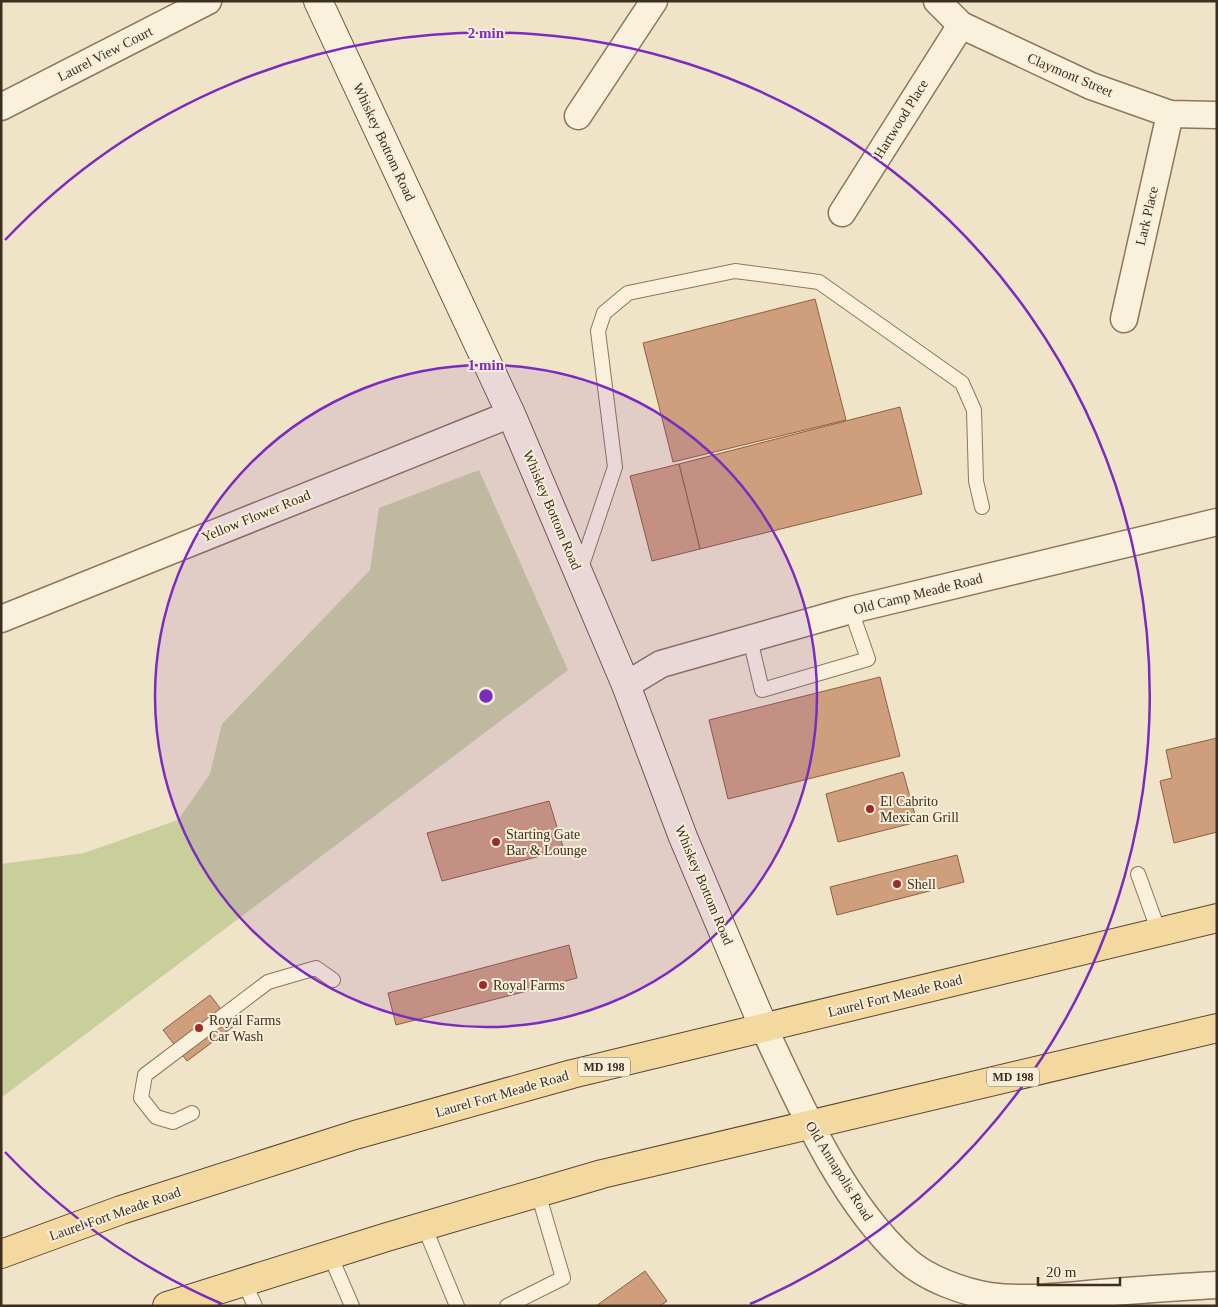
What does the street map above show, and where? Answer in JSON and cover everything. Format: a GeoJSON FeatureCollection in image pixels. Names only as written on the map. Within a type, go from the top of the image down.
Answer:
{"type":"FeatureCollection","features":[{"type":"Feature","properties":{"kind":"main road","name":"Laurel Fort Meade Road"},"geometry":{"type":"LineString","coordinates":[[1,1254],[121,1210],[355,1135],[572,1074],[1217,918]]}},
{"type":"Feature","properties":{"kind":"main road","name":"MD 198"},"geometry":{"type":"LineString","coordinates":[[168,1306],[249,1294],[330,1255],[602,1174],[1217,1028]]}},
{"type":"Feature","properties":{"kind":"street","name":"Laurel View Court"},"geometry":{"type":"LineString","coordinates":[[1,107],[208,1]]}},
{"type":"Feature","properties":{"kind":"street","name":"Whiskey Bottom Road"},"geometry":{"type":"LineString","coordinates":[[318,1],[512,414],[626,685],[683,836],[764,1028]]}},
{"type":"Feature","properties":{"kind":"street"},"geometry":{"type":"LineString","coordinates":[[578,116],[654,1]]}},
{"type":"Feature","properties":{"kind":"street","name":"Claymont Street"},"geometry":{"type":"LineString","coordinates":[[937,1],[961,25],[1091,86],[1170,114],[1217,115]]}},
{"type":"Feature","properties":{"kind":"street","name":"Hartwood Place"},"geometry":{"type":"LineString","coordinates":[[842,213],[961,25]]}},
{"type":"Feature","properties":{"kind":"street","name":"Lark Place"},"geometry":{"type":"LineString","coordinates":[[1124,319],[1170,114]]}},
{"type":"Feature","properties":{"kind":"street","name":"Yellow Flower Road"},"geometry":{"type":"LineString","coordinates":[[1,619],[512,414]]}},
{"type":"Feature","properties":{"kind":"street","name":"Old Camp Meade Road"},"geometry":{"type":"LineString","coordinates":[[626,685],[661,664],[851,610],[1217,522]]}},
{"type":"Feature","properties":{"kind":"street","name":"Old Annapolis Road"},"geometry":{"type":"LineString","coordinates":[[764,1028],[810,1126],[868,1221],[906,1260],[937,1280],[990,1296],[1052,1297],[1168,1287],[1217,1285]]}},
{"type":"Feature","properties":{"kind":"lane"},"geometry":{"type":"LineString","coordinates":[[579,574],[615,466],[598,330],[604,313],[628,293],[735,271],[819,282],[962,383],[974,410],[976,481],[982,507]]}},
{"type":"Feature","properties":{"kind":"lane"},"geometry":{"type":"LineString","coordinates":[[750,639],[762,690],[868,659],[851,610]]}},
{"type":"Feature","properties":{"kind":"lane"},"geometry":{"type":"LineString","coordinates":[[1138,874],[1159,932]]}},
{"type":"Feature","properties":{"kind":"lane"},"geometry":{"type":"LineString","coordinates":[[192,1113],[173,1122],[156,1117],[141,1098],[144,1075],[268,982],[316,968],[333,980]]}},
{"type":"Feature","properties":{"kind":"lane"},"geometry":{"type":"LineString","coordinates":[[507,1306],[563,1278],[538,1193]]}},
{"type":"Feature","properties":{"kind":"lane"},"geometry":{"type":"LineString","coordinates":[[424,1226],[457,1306]]}},
{"type":"Feature","properties":{"kind":"lane"},"geometry":{"type":"LineString","coordinates":[[330,1255],[352,1306]]}},
{"type":"Feature","properties":{"kind":"green space"},"geometry":{"type":"Polygon","coordinates":[[[479,470],[568,670],[1,1098],[1,864],[84,853],[178,820],[210,774],[222,724],[370,570],[379,508],[479,470]]]}},
{"type":"Feature","properties":{"kind":"building"},"geometry":{"type":"Polygon","coordinates":[[[815,299],[846,420],[673,462],[643,343],[815,299]]]}},
{"type":"Feature","properties":{"kind":"building"},"geometry":{"type":"Polygon","coordinates":[[[900,407],[922,494],[700,549],[679,464],[900,407]]]}},
{"type":"Feature","properties":{"kind":"building"},"geometry":{"type":"Polygon","coordinates":[[[679,464],[700,549],[652,561],[630,476],[679,464]]]}},
{"type":"Feature","properties":{"kind":"building"},"geometry":{"type":"Polygon","coordinates":[[[880,677],[900,756],[728,799],[709,720],[880,677]]]}},
{"type":"Feature","properties":{"kind":"building"},"geometry":{"type":"Polygon","coordinates":[[[1217,738],[1217,832],[1174,843],[1160,781],[1172,778],[1166,750],[1217,738]]]}},
{"type":"Feature","properties":{"kind":"building"},"geometry":{"type":"Polygon","coordinates":[[[903,772],[917,822],[838,842],[826,794],[903,772]]]}},
{"type":"Feature","properties":{"kind":"building","name":"Starting Gate Bar & Lounge"},"geometry":{"type":"Polygon","coordinates":[[[549,801],[564,850],[442,881],[427,833],[549,801]]]}},
{"type":"Feature","properties":{"kind":"building","name":"Shell"},"geometry":{"type":"Polygon","coordinates":[[[957,855],[964,882],[837,915],[830,887],[957,855]]]}},
{"type":"Feature","properties":{"kind":"building","name":"Royal Farms"},"geometry":{"type":"Polygon","coordinates":[[[569,945],[577,978],[396,1025],[388,993],[569,945]]]}},
{"type":"Feature","properties":{"kind":"building","name":"Royal Farms Car Wash"},"geometry":{"type":"Polygon","coordinates":[[[210,995],[234,1026],[187,1061],[163,1030],[210,995]]]}},
{"type":"Feature","properties":{"kind":"building"},"geometry":{"type":"Polygon","coordinates":[[[645,1271],[667,1301],[660,1306],[596,1306],[645,1271]]]}},
{"type":"Feature","properties":{"kind":"place","name":"El Cabrito Mexican Grill"},"geometry":{"type":"Point","coordinates":[870,809]}},
{"type":"Feature","properties":{"kind":"place","name":"Starting Gate Bar & Lounge"},"geometry":{"type":"Point","coordinates":[496,842]}},
{"type":"Feature","properties":{"kind":"place","name":"Shell"},"geometry":{"type":"Point","coordinates":[897,884]}},
{"type":"Feature","properties":{"kind":"place","name":"Royal Farms"},"geometry":{"type":"Point","coordinates":[483,985]}},
{"type":"Feature","properties":{"kind":"place","name":"Royal Farms Car Wash"},"geometry":{"type":"Point","coordinates":[199,1028]}}]}
